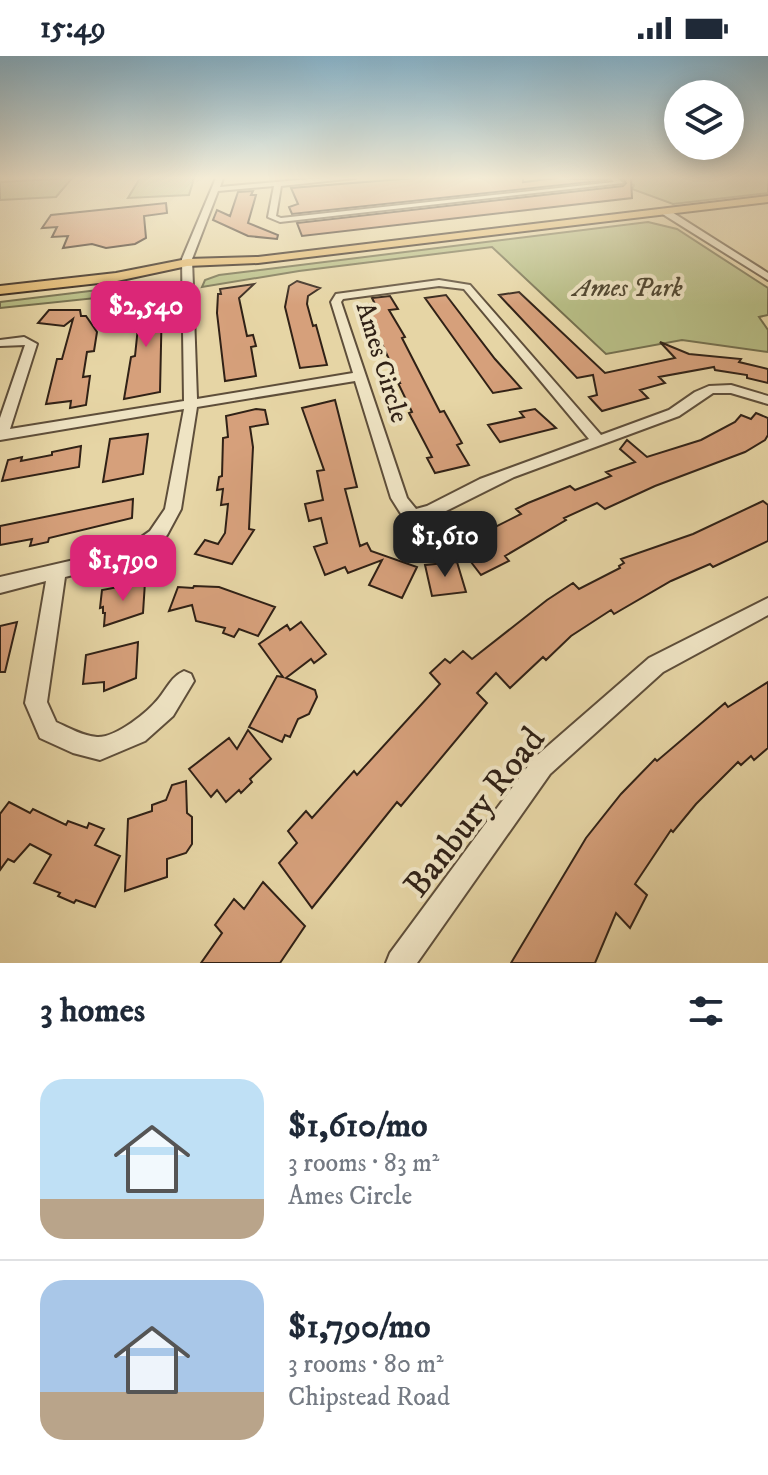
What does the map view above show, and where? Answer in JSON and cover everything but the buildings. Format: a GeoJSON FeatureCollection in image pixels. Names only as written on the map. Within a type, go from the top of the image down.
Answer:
{"type":"FeatureCollection","features":[{"type":"Feature","properties":{"kind":"main road"},"geometry":{"type":"LineString","coordinates":[[0,290],[117,277],[132,279],[187,269],[246,265],[258,260],[587,220]]}},
{"type":"Feature","properties":{"kind":"street"},"geometry":{"type":"LineString","coordinates":[[0,585],[130,554],[158,535],[173,509],[190,404],[187,269],[193,241],[202,220]]}},
{"type":"Feature","properties":{"kind":"street"},"geometry":{"type":"LineString","coordinates":[[679,220],[768,277]]}},
{"type":"Feature","properties":{"kind":"street","name":"Ames Circle"},"geometry":{"type":"LineString","coordinates":[[597,440],[467,287],[452,283],[340,296],[336,302],[404,510],[413,515],[423,515],[483,484],[676,412],[707,390],[730,390],[768,400]]}},
{"type":"Feature","properties":{"kind":"street"},"geometry":{"type":"LineString","coordinates":[[0,343],[24,340],[31,344],[0,435],[360,376]]}},
{"type":"Feature","properties":{"kind":"street"},"geometry":{"type":"LineString","coordinates":[[57,572],[36,703],[48,730],[73,742],[100,749],[137,733],[165,708],[184,681]]}},
{"type":"Feature","properties":{"kind":"street","name":"Banbury Road"},"geometry":{"type":"LineString","coordinates":[[400,963],[542,766],[656,665],[768,606]]}},
{"type":"Feature","properties":{"kind":"green space","name":"Ames Park"},"geometry":{"type":"Polygon","coordinates":[[[648,222],[677,229],[768,288],[768,315],[759,317],[768,330],[768,352],[682,340],[606,354],[492,247],[299,271],[202,287],[205,280],[219,275],[648,222]]]}},
{"type":"Feature","properties":{"kind":"green space"},"geometry":{"type":"Polygon","coordinates":[[[155,283],[169,284],[173,290],[0,308],[0,302],[155,283]]]}}]}
